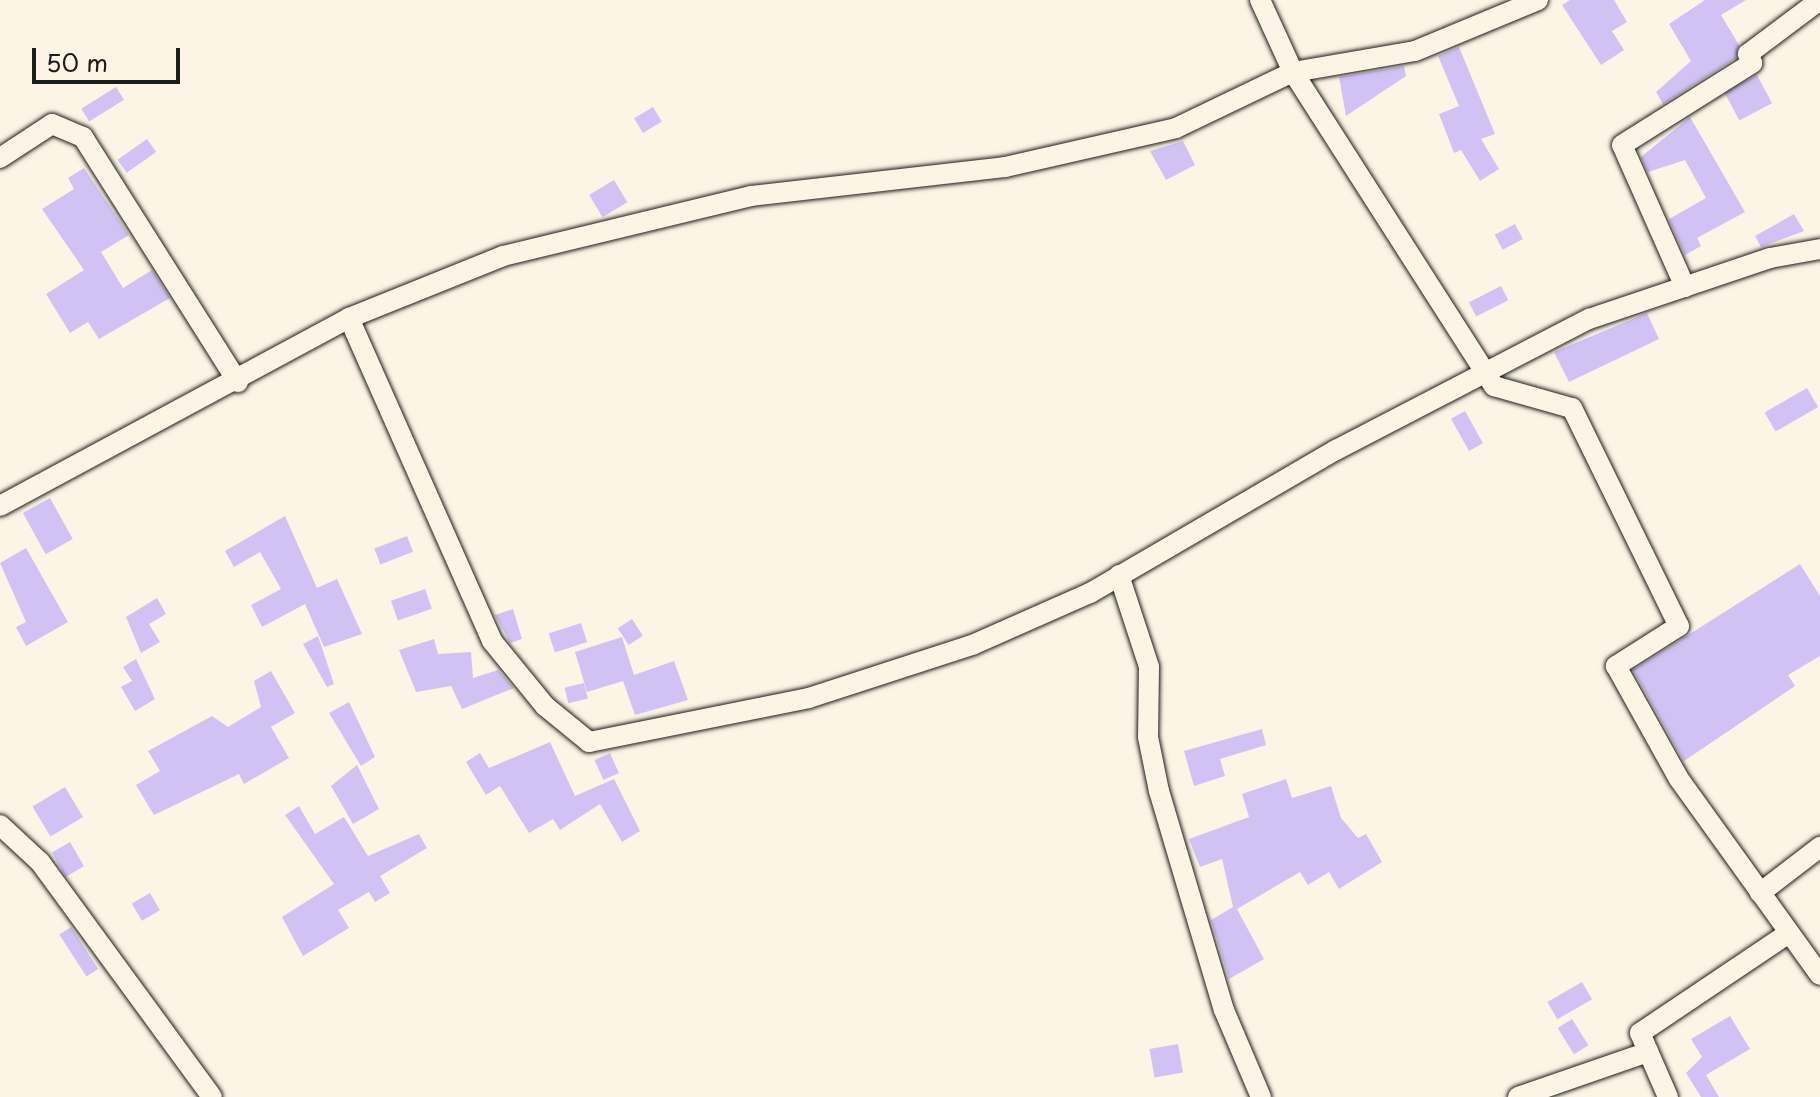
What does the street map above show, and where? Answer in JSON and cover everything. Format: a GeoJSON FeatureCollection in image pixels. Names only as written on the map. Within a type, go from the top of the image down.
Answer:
{"type":"FeatureCollection","features":[{"type":"Feature","properties":{"kind":"street"},"geometry":{"type":"LineString","coordinates":[[1260,0],[1293,72],[1486,369],[1494,386],[1572,408],[1679,626],[1616,666],[1679,779],[1820,975]]}},
{"type":"Feature","properties":{"kind":"street"},"geometry":{"type":"LineString","coordinates":[[0,506],[238,382],[349,318],[503,256],[751,196],[1005,167],[1176,128],[1293,72],[1415,51],[1538,0]]}},
{"type":"Feature","properties":{"kind":"street"},"geometry":{"type":"LineString","coordinates":[[1685,287],[1622,145],[1752,63],[1748,54],[1820,0]]}},
{"type":"Feature","properties":{"kind":"street"},"geometry":{"type":"LineString","coordinates":[[0,158],[52,124],[83,137],[238,382]]}},
{"type":"Feature","properties":{"kind":"street"},"geometry":{"type":"LineString","coordinates":[[349,318],[492,641],[545,706],[589,742],[809,698],[972,645],[1119,575],[1486,369],[1589,319],[1685,287],[1820,249]]}},
{"type":"Feature","properties":{"kind":"street"},"geometry":{"type":"LineString","coordinates":[[1119,575],[1149,667],[1148,737],[1159,791],[1224,1010],[1261,1097]]}},
{"type":"Feature","properties":{"kind":"street"},"geometry":{"type":"LineString","coordinates":[[0,825],[40,862],[212,1097]]}},
{"type":"Feature","properties":{"kind":"street"},"geometry":{"type":"LineString","coordinates":[[1760,893],[1820,847]]}},
{"type":"Feature","properties":{"kind":"street"},"geometry":{"type":"LineString","coordinates":[[1668,1097],[1640,1033],[1789,933]]}},
{"type":"Feature","properties":{"kind":"street"},"geometry":{"type":"LineString","coordinates":[[1518,1097],[1648,1052]]}},
{"type":"Feature","properties":{"kind":"building"},"geometry":{"type":"Polygon","coordinates":[[[1570,0],[1614,0],[1627,22],[1612,31],[1624,50],[1601,65],[1562,5],[1570,0]]]}},
{"type":"Feature","properties":{"kind":"building"},"geometry":{"type":"Polygon","coordinates":[[[1705,0],[1746,0],[1721,15],[1739,45],[1736,58],[1663,104],[1656,92],[1691,61],[1669,24],[1705,0]]]}},
{"type":"Feature","properties":{"kind":"building"},"geometry":{"type":"Polygon","coordinates":[[[1459,47],[1495,134],[1481,139],[1499,169],[1480,181],[1461,150],[1454,153],[1439,114],[1459,106],[1438,56],[1459,47]]]}},
{"type":"Feature","properties":{"kind":"building"},"geometry":{"type":"Polygon","coordinates":[[[1404,66],[1406,76],[1346,116],[1339,77],[1404,66]]]}},
{"type":"Feature","properties":{"kind":"building"},"geometry":{"type":"Polygon","coordinates":[[[1757,75],[1772,103],[1739,121],[1724,92],[1757,75]]]}},
{"type":"Feature","properties":{"kind":"building"},"geometry":{"type":"Polygon","coordinates":[[[116,87],[124,100],[89,121],[81,109],[116,87]]]}},
{"type":"Feature","properties":{"kind":"building"},"geometry":{"type":"Polygon","coordinates":[[[653,107],[662,122],[643,133],[634,118],[653,107]]]}},
{"type":"Feature","properties":{"kind":"building"},"geometry":{"type":"Polygon","coordinates":[[[1690,117],[1745,212],[1697,238],[1701,246],[1685,255],[1669,219],[1706,198],[1685,160],[1648,172],[1641,157],[1690,117]]]}},
{"type":"Feature","properties":{"kind":"building"},"geometry":{"type":"Polygon","coordinates":[[[147,139],[156,152],[127,173],[118,160],[147,139]]]}},
{"type":"Feature","properties":{"kind":"building"},"geometry":{"type":"Polygon","coordinates":[[[1183,141],[1195,165],[1166,180],[1150,151],[1183,141]]]}},
{"type":"Feature","properties":{"kind":"building"},"geometry":{"type":"Polygon","coordinates":[[[84,168],[129,235],[101,252],[123,288],[152,270],[170,298],[99,339],[88,322],[70,333],[46,294],[84,270],[42,209],[74,189],[68,178],[84,168]]]}},
{"type":"Feature","properties":{"kind":"building"},"geometry":{"type":"Polygon","coordinates":[[[614,180],[627,202],[603,217],[589,195],[614,180]]]}},
{"type":"Feature","properties":{"kind":"building"},"geometry":{"type":"Polygon","coordinates":[[[1794,214],[1804,231],[1761,247],[1755,236],[1794,214]]]}},
{"type":"Feature","properties":{"kind":"building"},"geometry":{"type":"Polygon","coordinates":[[[1515,224],[1523,239],[1503,250],[1495,235],[1515,224]]]}},
{"type":"Feature","properties":{"kind":"building"},"geometry":{"type":"Polygon","coordinates":[[[1501,286],[1508,300],[1476,317],[1469,302],[1501,286]]]}},
{"type":"Feature","properties":{"kind":"building"},"geometry":{"type":"Polygon","coordinates":[[[1647,313],[1659,339],[1569,382],[1554,352],[1647,313]]]}},
{"type":"Feature","properties":{"kind":"building"},"geometry":{"type":"Polygon","coordinates":[[[1807,388],[1818,407],[1776,432],[1765,412],[1807,388]]]}},
{"type":"Feature","properties":{"kind":"building"},"geometry":{"type":"Polygon","coordinates":[[[1465,411],[1483,443],[1469,451],[1451,419],[1465,411]]]}},
{"type":"Feature","properties":{"kind":"building"},"geometry":{"type":"Polygon","coordinates":[[[50,498],[73,539],[46,554],[23,513],[50,498]]]}},
{"type":"Feature","properties":{"kind":"building"},"geometry":{"type":"Polygon","coordinates":[[[285,516],[317,588],[337,579],[362,634],[324,647],[305,604],[262,627],[251,605],[281,589],[260,552],[234,567],[225,551],[285,516]]]}},
{"type":"Feature","properties":{"kind":"building"},"geometry":{"type":"Polygon","coordinates":[[[407,536],[413,552],[380,564],[374,549],[407,536]]]}},
{"type":"Feature","properties":{"kind":"building"},"geometry":{"type":"Polygon","coordinates":[[[26,548],[68,622],[26,646],[16,627],[26,622],[0,563],[26,548]]]}},
{"type":"Feature","properties":{"kind":"building"},"geometry":{"type":"Polygon","coordinates":[[[1800,564],[1820,596],[1820,656],[1788,675],[1795,686],[1684,761],[1633,670],[1800,564]]]}},
{"type":"Feature","properties":{"kind":"building"},"geometry":{"type":"Polygon","coordinates":[[[425,589],[432,609],[398,621],[391,601],[425,589]]]}},
{"type":"Feature","properties":{"kind":"building"},"geometry":{"type":"Polygon","coordinates":[[[157,598],[166,614],[149,624],[160,642],[141,653],[126,617],[157,598]]]}},
{"type":"Feature","properties":{"kind":"building"},"geometry":{"type":"Polygon","coordinates":[[[513,609],[522,639],[510,643],[495,615],[513,609]]]}},
{"type":"Feature","properties":{"kind":"building"},"geometry":{"type":"Polygon","coordinates":[[[632,619],[643,636],[629,645],[618,628],[632,619]]]}},
{"type":"Feature","properties":{"kind":"building"},"geometry":{"type":"Polygon","coordinates":[[[581,623],[587,642],[555,653],[549,634],[581,623]]]}},
{"type":"Feature","properties":{"kind":"building"},"geometry":{"type":"Polygon","coordinates":[[[318,636],[334,684],[327,687],[303,644],[318,636]]]}},
{"type":"Feature","properties":{"kind":"building"},"geometry":{"type":"Polygon","coordinates":[[[622,637],[634,675],[674,661],[688,700],[635,715],[623,681],[587,692],[575,652],[622,637]]]}},
{"type":"Feature","properties":{"kind":"building"},"geometry":{"type":"Polygon","coordinates":[[[434,639],[438,654],[471,652],[473,678],[498,670],[514,688],[462,709],[451,686],[416,692],[399,650],[434,639]]]}},
{"type":"Feature","properties":{"kind":"building"},"geometry":{"type":"Polygon","coordinates":[[[136,659],[155,699],[135,711],[121,687],[132,681],[123,667],[136,659]]]}},
{"type":"Feature","properties":{"kind":"building"},"geometry":{"type":"Polygon","coordinates":[[[271,671],[295,713],[271,727],[289,758],[244,784],[239,774],[154,815],[136,785],[160,771],[148,751],[212,716],[228,727],[261,707],[254,681],[271,671]]]}},
{"type":"Feature","properties":{"kind":"building"},"geometry":{"type":"Polygon","coordinates":[[[584,683],[588,699],[568,703],[565,688],[584,683]]]}},
{"type":"Feature","properties":{"kind":"building"},"geometry":{"type":"Polygon","coordinates":[[[349,702],[375,757],[361,766],[329,713],[349,702]]]}},
{"type":"Feature","properties":{"kind":"building"},"geometry":{"type":"Polygon","coordinates":[[[1262,729],[1266,745],[1220,759],[1225,776],[1194,786],[1184,751],[1262,729]]]}},
{"type":"Feature","properties":{"kind":"building"},"geometry":{"type":"Polygon","coordinates":[[[550,742],[575,796],[614,779],[640,831],[622,842],[600,804],[560,830],[553,819],[529,833],[500,786],[486,795],[466,762],[480,753],[489,768],[550,742]]]}},
{"type":"Feature","properties":{"kind":"building"},"geometry":{"type":"Polygon","coordinates":[[[610,753],[619,773],[603,780],[594,760],[610,753]]]}},
{"type":"Feature","properties":{"kind":"building"},"geometry":{"type":"Polygon","coordinates":[[[357,765],[379,809],[353,824],[331,786],[357,765]]]}},
{"type":"Feature","properties":{"kind":"building"},"geometry":{"type":"Polygon","coordinates":[[[1286,779],[1292,798],[1331,786],[1341,818],[1358,838],[1366,834],[1382,862],[1339,889],[1329,872],[1308,885],[1300,872],[1237,909],[1264,959],[1229,979],[1211,920],[1233,907],[1222,859],[1200,867],[1189,839],[1249,817],[1242,794],[1286,779]]]}},
{"type":"Feature","properties":{"kind":"building"},"geometry":{"type":"Polygon","coordinates":[[[65,787],[83,817],[50,837],[32,807],[65,787]]]}},
{"type":"Feature","properties":{"kind":"building"},"geometry":{"type":"Polygon","coordinates":[[[299,806],[315,834],[344,817],[368,856],[419,834],[427,848],[380,876],[390,893],[375,902],[369,892],[338,910],[349,928],[303,956],[282,917],[334,884],[285,815],[299,806]]]}},
{"type":"Feature","properties":{"kind":"building"},"geometry":{"type":"Polygon","coordinates":[[[70,842],[84,866],[66,877],[52,852],[70,842]]]}},
{"type":"Feature","properties":{"kind":"building"},"geometry":{"type":"Polygon","coordinates":[[[150,893],[160,910],[142,921],[132,904],[150,893]]]}},
{"type":"Feature","properties":{"kind":"building"},"geometry":{"type":"Polygon","coordinates":[[[71,927],[98,969],[86,977],[59,935],[71,927]]]}},
{"type":"Feature","properties":{"kind":"building"},"geometry":{"type":"Polygon","coordinates":[[[1582,982],[1592,999],[1557,1019],[1547,1002],[1582,982]]]}},
{"type":"Feature","properties":{"kind":"building"},"geometry":{"type":"Polygon","coordinates":[[[1730,1016],[1750,1049],[1706,1075],[1719,1097],[1701,1097],[1686,1073],[1702,1057],[1691,1039],[1730,1016]]]}},
{"type":"Feature","properties":{"kind":"building"},"geometry":{"type":"Polygon","coordinates":[[[1572,1019],[1588,1045],[1574,1054],[1558,1028],[1572,1019]]]}},
{"type":"Feature","properties":{"kind":"building"},"geometry":{"type":"Polygon","coordinates":[[[1178,1044],[1183,1073],[1154,1078],[1149,1049],[1178,1044]]]}}]}
